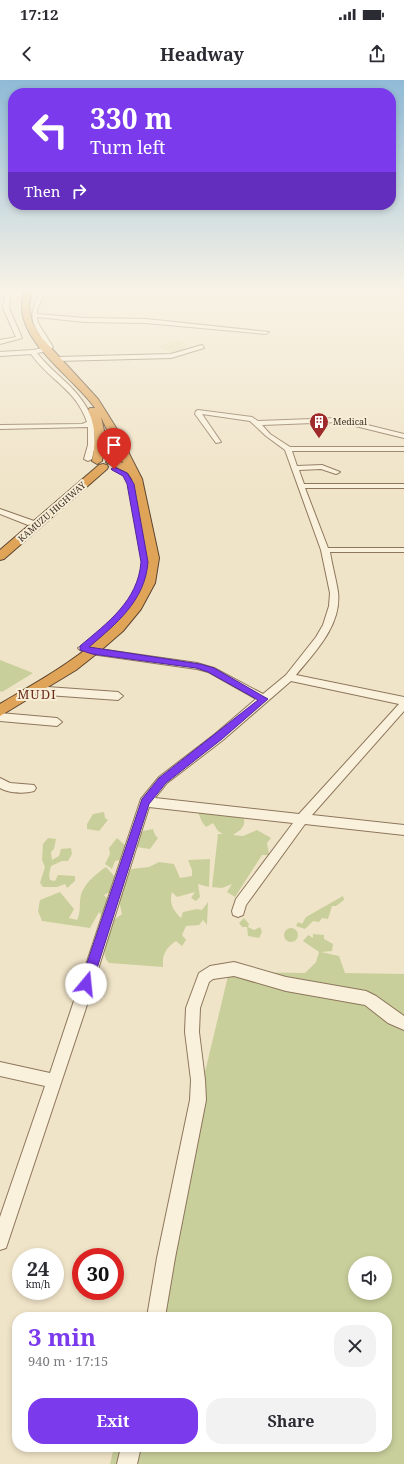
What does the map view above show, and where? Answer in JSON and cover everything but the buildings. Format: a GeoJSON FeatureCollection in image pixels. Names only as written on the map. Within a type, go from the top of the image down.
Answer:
{"type":"FeatureCollection","features":[{"type":"Feature","properties":{"kind":"highway"},"geometry":{"type":"LineString","coordinates":[[0,711],[33,690],[117,628],[140,602],[147,589],[152,571],[152,558],[140,488],[137,479],[83,394],[44,355]]}},
{"type":"Feature","properties":{"kind":"highway"},"geometry":{"type":"LineString","coordinates":[[48,355],[57,359],[89,392],[102,422],[102,463]]}},
{"type":"Feature","properties":{"kind":"highway"},"geometry":{"type":"LineString","coordinates":[[102,463],[132,471]]}},
{"type":"Feature","properties":{"kind":"highway"},"geometry":{"type":"LineString","coordinates":[[0,704],[87,650],[121,615],[139,589],[144,575],[145,562],[130,484],[125,475],[102,463]]}},
{"type":"Feature","properties":{"kind":"highway","name":"KAMUZU HIGHWAY"},"geometry":{"type":"LineString","coordinates":[[0,548],[102,463]]}},
{"type":"Feature","properties":{"kind":"highway","name":"KAMUZU HIGHWAY"},"geometry":{"type":"LineString","coordinates":[[0,556],[102,463]]}},
{"type":"Feature","properties":{"kind":"street"},"geometry":{"type":"LineString","coordinates":[[57,359],[171,356],[176,355]]}},
{"type":"Feature","properties":{"kind":"street"},"geometry":{"type":"LineString","coordinates":[[218,442],[198,412],[246,417],[257,423],[268,435],[288,449],[404,449]]}},
{"type":"Feature","properties":{"kind":"street"},"geometry":{"type":"LineString","coordinates":[[257,423],[339,420],[404,436]]}},
{"type":"Feature","properties":{"kind":"street"},"geometry":{"type":"LineString","coordinates":[[0,428],[83,426],[102,422]]}},
{"type":"Feature","properties":{"kind":"street"},"geometry":{"type":"LineString","coordinates":[[102,422],[93,429],[92,447],[102,463]]}},
{"type":"Feature","properties":{"kind":"street"},"geometry":{"type":"LineString","coordinates":[[321,448],[328,468]]}},
{"type":"Feature","properties":{"kind":"street"},"geometry":{"type":"LineString","coordinates":[[0,1242],[145,802],[163,780],[219,737],[289,677],[320,639],[332,616],[334,593],[325,550],[316,529],[288,449]]}},
{"type":"Feature","properties":{"kind":"street"},"geometry":{"type":"LineString","coordinates":[[294,468],[328,468],[336,472]]}},
{"type":"Feature","properties":{"kind":"street"},"geometry":{"type":"LineString","coordinates":[[302,486],[404,486]]}},
{"type":"Feature","properties":{"kind":"street"},"geometry":{"type":"LineString","coordinates":[[0,511],[31,523]]}},
{"type":"Feature","properties":{"kind":"street"},"geometry":{"type":"LineString","coordinates":[[325,550],[404,550]]}},
{"type":"Feature","properties":{"kind":"street"},"geometry":{"type":"LineString","coordinates":[[87,650],[197,666],[211,670],[264,699]]}},
{"type":"Feature","properties":{"kind":"street"},"geometry":{"type":"LineString","coordinates":[[238,911],[240,903],[302,819],[404,703],[289,677]]}},
{"type":"Feature","properties":{"kind":"street"},"geometry":{"type":"LineString","coordinates":[[33,690],[118,696]]}},
{"type":"Feature","properties":{"kind":"street"},"geometry":{"type":"LineString","coordinates":[[0,717],[57,722]]}},
{"type":"Feature","properties":{"kind":"street"},"geometry":{"type":"LineString","coordinates":[[0,782],[8,787],[30,788]]}},
{"type":"Feature","properties":{"kind":"street"},"geometry":{"type":"LineString","coordinates":[[145,802],[404,830]]}},
{"type":"Feature","properties":{"kind":"street"},"geometry":{"type":"LineString","coordinates":[[157,1312],[166,1258],[198,1100],[198,1074],[192,1032],[193,1008],[204,978],[210,973],[234,969],[286,984],[366,998],[374,1002],[391,1018],[404,1024]]}},
{"type":"Feature","properties":{"kind":"street"},"geometry":{"type":"LineString","coordinates":[[0,1069],[54,1081]]}},
{"type":"Feature","properties":{"kind":"street"},"geometry":{"type":"LineString","coordinates":[[127,1464],[130,1452]]}},
{"type":"Feature","properties":{"kind":"green space"},"geometry":{"type":"Polygon","coordinates":[[[0,660],[33,673],[2,692],[0,691],[0,660]]]}},
{"type":"Feature","properties":{"kind":"green space"},"geometry":{"type":"Polygon","coordinates":[[[197,810],[243,816],[244,825],[233,835],[243,836],[257,830],[271,838],[267,843],[269,855],[262,855],[235,897],[227,892],[232,884],[222,888],[212,887],[218,834],[223,834],[218,831],[213,823],[206,827],[197,810]]]}},
{"type":"Feature","properties":{"kind":"green space"},"geometry":{"type":"Polygon","coordinates":[[[104,812],[105,818],[108,820],[99,831],[87,829],[87,824],[93,814],[104,812]]]}},
{"type":"Feature","properties":{"kind":"green space"},"geometry":{"type":"Polygon","coordinates":[[[153,829],[158,838],[150,849],[137,847],[136,842],[143,831],[153,829]]]}},
{"type":"Feature","properties":{"kind":"green space"},"geometry":{"type":"Polygon","coordinates":[[[48,838],[56,839],[54,849],[51,852],[52,860],[59,856],[61,849],[71,848],[72,854],[68,861],[62,861],[51,866],[49,875],[50,880],[55,881],[58,875],[75,876],[75,881],[67,888],[65,884],[57,887],[43,887],[40,883],[45,867],[42,860],[43,844],[48,838]]]}},
{"type":"Feature","properties":{"kind":"green space"},"geometry":{"type":"Polygon","coordinates":[[[117,838],[126,846],[124,859],[115,861],[112,869],[105,864],[110,854],[109,848],[117,838]]]}},
{"type":"Feature","properties":{"kind":"green space"},"geometry":{"type":"Polygon","coordinates":[[[210,859],[209,887],[198,884],[200,897],[196,901],[191,898],[195,892],[177,897],[172,892],[171,900],[174,909],[181,918],[183,912],[197,909],[202,910],[208,902],[207,925],[203,920],[199,925],[186,926],[182,935],[186,940],[182,946],[176,941],[167,949],[163,958],[163,967],[109,963],[105,954],[105,942],[111,924],[122,914],[119,901],[131,869],[149,867],[159,862],[174,864],[180,878],[192,876],[192,870],[188,860],[210,859]]]}},
{"type":"Feature","properties":{"kind":"green space"},"geometry":{"type":"Polygon","coordinates":[[[106,867],[116,878],[114,890],[104,895],[114,906],[105,921],[99,912],[90,928],[42,921],[38,911],[40,900],[60,892],[74,909],[69,918],[77,920],[80,899],[84,888],[92,878],[106,867]]]}},
{"type":"Feature","properties":{"kind":"green space"},"geometry":{"type":"Polygon","coordinates":[[[343,896],[344,900],[336,906],[332,906],[328,919],[322,918],[319,922],[313,921],[305,929],[296,926],[298,922],[302,924],[306,917],[343,896]]]}},
{"type":"Feature","properties":{"kind":"green space"},"geometry":{"type":"Polygon","coordinates":[[[244,918],[249,924],[248,927],[254,930],[260,927],[262,932],[259,938],[248,936],[247,927],[242,927],[239,923],[244,918]]]}},
{"type":"Feature","properties":{"kind":"green space"},"geometry":{"type":"Polygon","coordinates":[[[291,928],[296,930],[298,935],[296,940],[291,942],[286,940],[284,935],[286,930],[291,928]]]}},
{"type":"Feature","properties":{"kind":"green space"},"geometry":{"type":"Polygon","coordinates":[[[313,934],[324,935],[324,939],[333,944],[332,951],[321,952],[339,956],[345,973],[404,974],[404,1464],[110,1464],[113,1452],[392,1452],[392,1312],[147,1312],[229,972],[305,973],[316,962],[319,952],[303,941],[308,935],[313,938],[313,934]]]}},
{"type":"Feature","properties":{"kind":"place","name":"Medical"},"geometry":{"type":"Point","coordinates":[319,439]}},
{"type":"Feature","properties":{"kind":"district","name":"MUDI"},"geometry":{"type":"Point","coordinates":[37,694]}},
{"type":"Feature","properties":{"kind":"route"},"geometry":{"type":"LineString","coordinates":[[86,984],[145,802],[152,791],[163,780],[219,737],[264,699],[211,670],[197,666],[179,662],[92,651],[83,648],[121,615],[139,589],[144,575],[145,562],[138,516],[130,484],[125,475],[114,469]]}}]}
